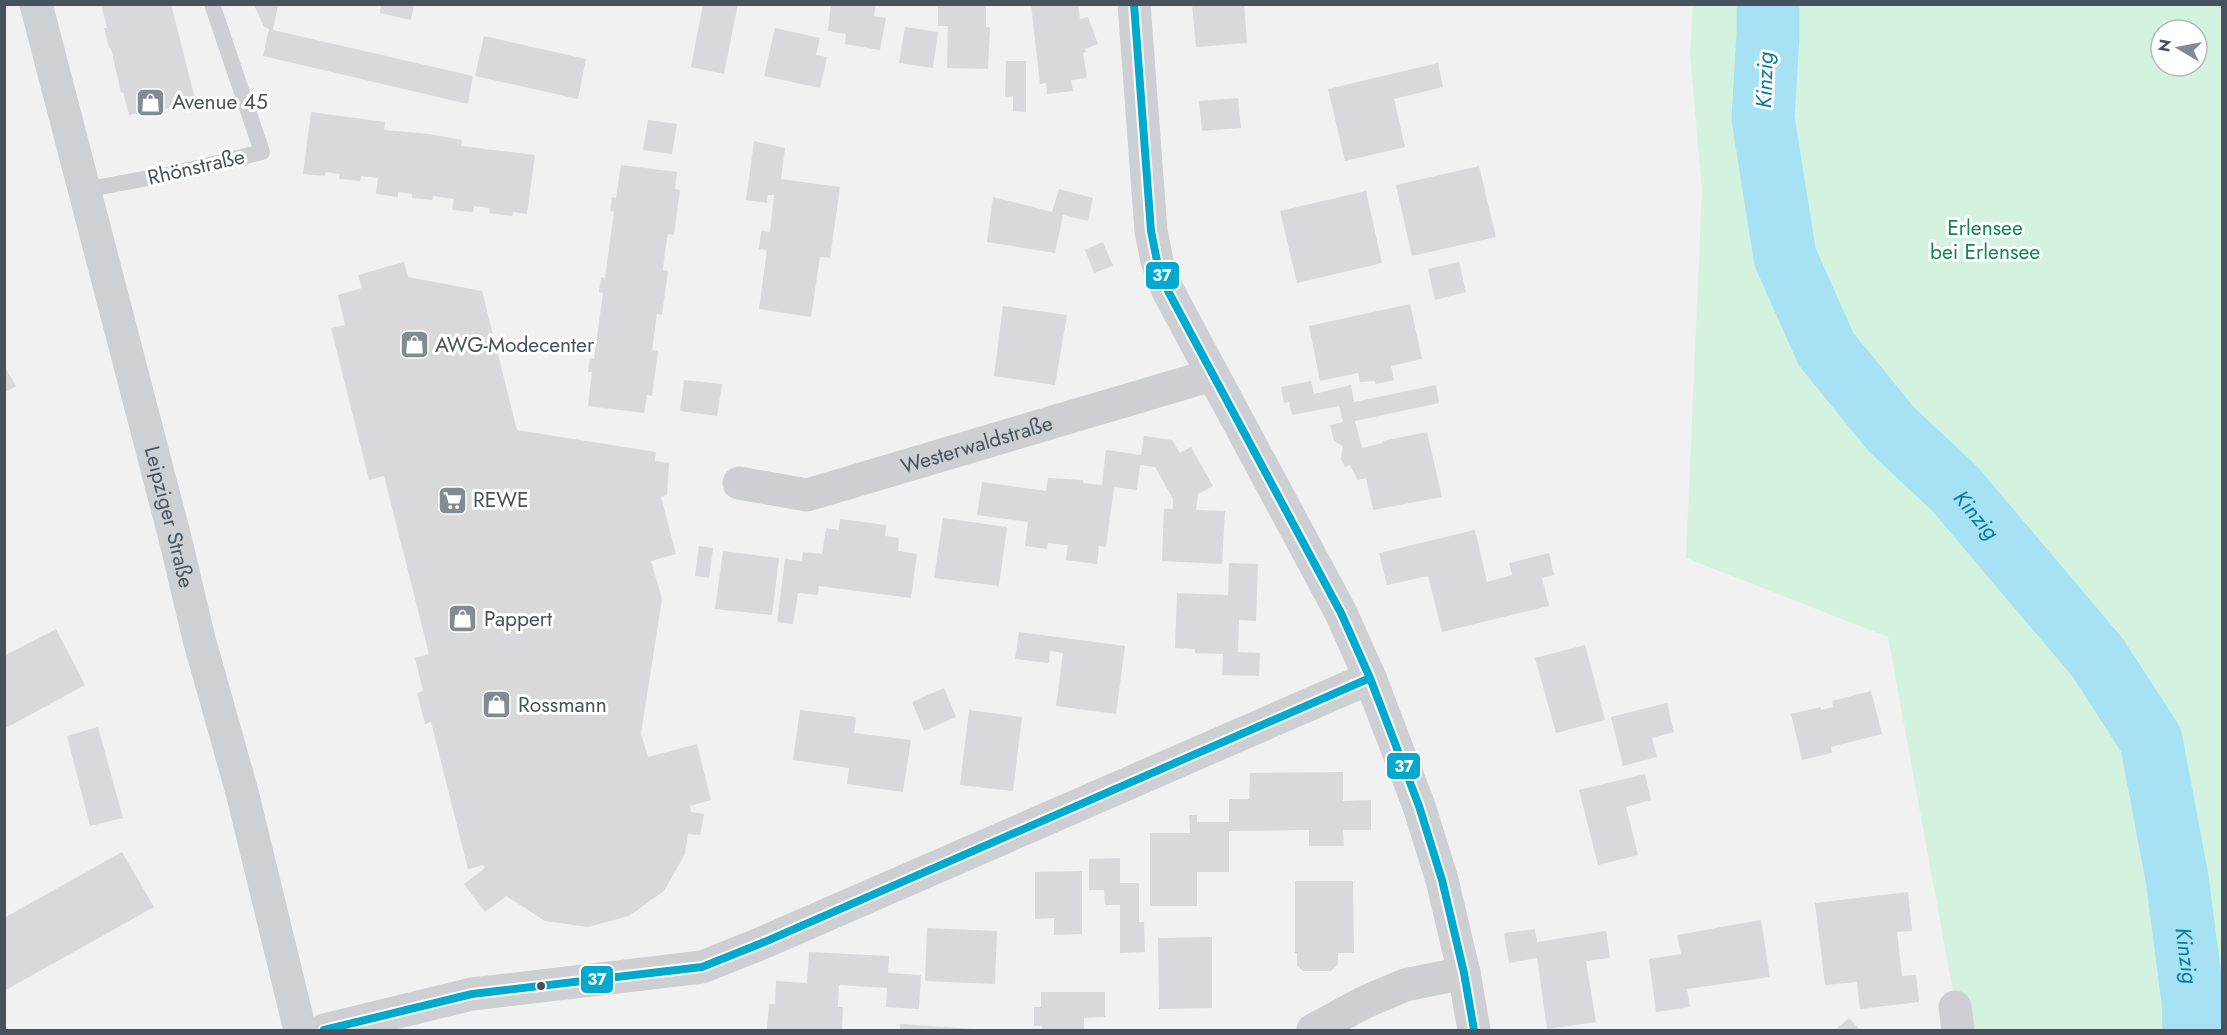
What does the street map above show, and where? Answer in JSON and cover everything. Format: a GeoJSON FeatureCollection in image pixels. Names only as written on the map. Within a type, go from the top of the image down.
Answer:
{"type":"FeatureCollection","features":[{"type":"Feature","properties":{"kind":"main road","name":"Leipziger Straße"},"geometry":{"type":"LineString","coordinates":[[36,4],[178,549],[199,639],[242,792],[300,1030]]}},
{"type":"Feature","properties":{"kind":"street"},"geometry":{"type":"LineString","coordinates":[[1134,4],[1151,231],[1157,261],[1168,291],[1341,613],[1370,678],[1419,806],[1442,880],[1464,973],[1474,1030]]}},
{"type":"Feature","properties":{"kind":"street","name":"Westerwaldstraße"},"geometry":{"type":"LineString","coordinates":[[739,483],[807,495],[1212,375]]}},
{"type":"Feature","properties":{"kind":"street"},"geometry":{"type":"LineString","coordinates":[[324,1030],[472,994],[702,967],[1370,678]]}},
{"type":"Feature","properties":{"kind":"street"},"geometry":{"type":"LineString","coordinates":[[1312,1030],[1363,1003],[1406,985],[1464,973]]}},
{"type":"Feature","properties":{"kind":"lane","name":"Rhönstraße"},"geometry":{"type":"LineString","coordinates":[[84,190],[176,173],[262,152],[212,4]]}},
{"type":"Feature","properties":{"kind":"green space","name":"Erlensee bei Erlensee"},"geometry":{"type":"Polygon","coordinates":[[[1693,5],[2222,5],[2222,1030],[1960,1030],[1888,637],[1686,558],[1702,190],[1690,55],[1693,5]]]}},
{"type":"Feature","properties":{"kind":"building"},"geometry":{"type":"Polygon","coordinates":[[[101,4],[171,4],[195,99],[177,103],[178,106],[129,115],[123,92],[121,93],[111,48],[109,48],[101,4]]]}},
{"type":"Feature","properties":{"kind":"building"},"geometry":{"type":"Polygon","coordinates":[[[381,4],[414,4],[411,20],[380,13],[381,4]]]}},
{"type":"Feature","properties":{"kind":"building"},"geometry":{"type":"Polygon","coordinates":[[[703,4],[738,4],[724,74],[691,67],[703,4]]]}},
{"type":"Feature","properties":{"kind":"building"},"geometry":{"type":"Polygon","coordinates":[[[831,4],[876,4],[874,16],[886,18],[880,50],[845,44],[846,34],[828,31],[831,4]]]}},
{"type":"Feature","properties":{"kind":"building"},"geometry":{"type":"Polygon","coordinates":[[[938,4],[986,4],[986,27],[990,27],[988,69],[947,68],[948,26],[938,26],[938,4]]]}},
{"type":"Feature","properties":{"kind":"building"},"geometry":{"type":"Polygon","coordinates":[[[1031,4],[1078,4],[1080,19],[1088,17],[1098,44],[1085,49],[1086,52],[1083,53],[1087,78],[1071,80],[1073,91],[1047,94],[1046,83],[1040,84],[1031,4]]]}},
{"type":"Feature","properties":{"kind":"building"},"geometry":{"type":"Polygon","coordinates":[[[1192,4],[1244,4],[1247,43],[1196,47],[1192,4]]]}},
{"type":"Feature","properties":{"kind":"building"},"geometry":{"type":"Polygon","coordinates":[[[254,5],[278,5],[273,30],[473,76],[468,104],[263,56],[269,29],[264,27],[254,5]]]}},
{"type":"Feature","properties":{"kind":"building"},"geometry":{"type":"Polygon","coordinates":[[[905,27],[938,32],[933,68],[899,63],[905,27]]]}},
{"type":"Feature","properties":{"kind":"building"},"geometry":{"type":"Polygon","coordinates":[[[775,28],[820,38],[816,55],[827,57],[820,88],[764,76],[775,28]]]}},
{"type":"Feature","properties":{"kind":"building"},"geometry":{"type":"Polygon","coordinates":[[[484,36],[586,59],[578,99],[475,76],[484,36]]]}},
{"type":"Feature","properties":{"kind":"building"},"geometry":{"type":"Polygon","coordinates":[[[1006,61],[1026,61],[1026,112],[1013,111],[1013,96],[1005,97],[1006,61]]]}},
{"type":"Feature","properties":{"kind":"building"},"geometry":{"type":"Polygon","coordinates":[[[1438,63],[1443,87],[1394,99],[1405,147],[1345,161],[1328,89],[1438,63]]]}},
{"type":"Feature","properties":{"kind":"building"},"geometry":{"type":"Polygon","coordinates":[[[1238,98],[1241,128],[1202,131],[1199,101],[1238,98]]]}},
{"type":"Feature","properties":{"kind":"building"},"geometry":{"type":"Polygon","coordinates":[[[311,112],[385,122],[384,130],[462,140],[461,146],[535,155],[527,214],[513,212],[512,216],[489,213],[490,208],[474,206],[473,212],[452,210],[454,199],[433,196],[432,200],[412,198],[412,194],[398,192],[398,197],[376,194],[378,178],[361,176],[360,181],[339,179],[340,174],[326,172],[325,176],[303,174],[311,112]]]}},
{"type":"Feature","properties":{"kind":"building"},"geometry":{"type":"Polygon","coordinates":[[[648,120],[677,124],[672,154],[643,150],[648,120]]]}},
{"type":"Feature","properties":{"kind":"building"},"geometry":{"type":"Polygon","coordinates":[[[754,141],[785,148],[781,179],[840,187],[830,258],[820,257],[811,317],[759,309],[767,250],[759,249],[761,231],[770,232],[774,195],[768,195],[767,203],[746,200],[754,141]]]}},
{"type":"Feature","properties":{"kind":"building"},"geometry":{"type":"Polygon","coordinates":[[[621,165],[677,172],[675,189],[680,190],[674,235],[668,234],[665,251],[663,270],[668,271],[662,315],[657,314],[652,350],[658,351],[652,396],[647,395],[644,413],[588,406],[592,372],[588,372],[590,358],[594,359],[603,293],[599,292],[601,277],[605,278],[614,212],[610,211],[612,197],[616,198],[621,165]]]}},
{"type":"Feature","properties":{"kind":"building"},"geometry":{"type":"Polygon","coordinates":[[[1479,166],[1496,237],[1412,256],[1396,185],[1479,166]]]}},
{"type":"Feature","properties":{"kind":"building"},"geometry":{"type":"Polygon","coordinates":[[[1059,189],[1093,198],[1088,221],[1063,215],[1055,253],[987,242],[993,197],[1052,212],[1059,189]]]}},
{"type":"Feature","properties":{"kind":"building"},"geometry":{"type":"Polygon","coordinates":[[[1366,191],[1382,263],[1297,283],[1280,211],[1366,191]]]}},
{"type":"Feature","properties":{"kind":"building"},"geometry":{"type":"Polygon","coordinates":[[[1103,242],[1113,266],[1094,273],[1085,250],[1103,242]]]}},
{"type":"Feature","properties":{"kind":"building"},"geometry":{"type":"Polygon","coordinates":[[[404,262],[408,277],[482,291],[517,430],[656,452],[655,461],[669,463],[667,495],[661,497],[676,554],[651,561],[662,599],[641,734],[648,757],[697,744],[711,800],[690,806],[691,812],[704,814],[700,835],[688,834],[685,854],[664,891],[629,916],[588,927],[545,921],[506,896],[485,912],[464,884],[485,868],[483,865],[468,869],[431,722],[425,724],[417,693],[423,691],[415,658],[429,654],[384,476],[369,480],[331,328],[345,325],[338,295],[362,288],[358,275],[404,262]]]}},
{"type":"Feature","properties":{"kind":"building"},"geometry":{"type":"Polygon","coordinates":[[[1459,262],[1466,292],[1435,300],[1428,269],[1459,262]]]}},
{"type":"Feature","properties":{"kind":"building"},"geometry":{"type":"Polygon","coordinates":[[[1410,304],[1422,359],[1391,366],[1394,380],[1376,384],[1375,381],[1360,382],[1358,373],[1320,381],[1309,326],[1410,304]]]}},
{"type":"Feature","properties":{"kind":"building"},"geometry":{"type":"Polygon","coordinates":[[[1003,306],[1067,315],[1055,385],[994,376],[1003,306]]]}},
{"type":"Feature","properties":{"kind":"building"},"geometry":{"type":"Polygon","coordinates":[[[4,366],[16,386],[4,393],[4,366]]]}},
{"type":"Feature","properties":{"kind":"building"},"geometry":{"type":"Polygon","coordinates":[[[684,380],[722,384],[717,416],[680,411],[684,380]]]}},
{"type":"Feature","properties":{"kind":"building"},"geometry":{"type":"Polygon","coordinates":[[[1311,381],[1314,394],[1351,385],[1354,402],[1436,385],[1439,403],[1355,421],[1362,448],[1383,443],[1382,441],[1427,432],[1442,497],[1373,510],[1366,478],[1358,480],[1350,465],[1345,467],[1341,459],[1343,446],[1334,441],[1330,425],[1343,422],[1339,406],[1292,415],[1289,402],[1284,403],[1281,387],[1311,381]]]}},
{"type":"Feature","properties":{"kind":"building"},"geometry":{"type":"Polygon","coordinates":[[[1144,436],[1172,440],[1180,453],[1191,447],[1213,486],[1198,494],[1196,510],[1225,511],[1222,564],[1162,561],[1164,509],[1173,509],[1173,499],[1155,467],[1140,465],[1137,490],[1114,487],[1106,547],[1099,546],[1097,564],[1066,560],[1068,545],[1048,543],[1047,549],[1025,546],[1028,522],[977,515],[982,482],[1046,491],[1048,478],[1083,480],[1083,483],[1102,485],[1106,450],[1141,455],[1144,436]]]}},
{"type":"Feature","properties":{"kind":"building"},"geometry":{"type":"Polygon","coordinates":[[[943,518],[1007,527],[999,586],[934,578],[943,518]]]}},
{"type":"Feature","properties":{"kind":"building"},"geometry":{"type":"Polygon","coordinates":[[[840,519],[886,525],[885,536],[899,538],[898,551],[917,554],[911,598],[819,586],[818,595],[798,593],[793,624],[777,622],[785,559],[802,561],[803,552],[822,554],[826,528],[839,530],[840,519]]]}},
{"type":"Feature","properties":{"kind":"building"},"geometry":{"type":"Polygon","coordinates":[[[1475,530],[1487,582],[1512,575],[1509,563],[1549,553],[1554,575],[1542,578],[1549,606],[1442,632],[1428,576],[1387,585],[1379,553],[1475,530]]]}},
{"type":"Feature","properties":{"kind":"building"},"geometry":{"type":"Polygon","coordinates":[[[699,546],[713,548],[709,578],[695,576],[699,546]]]}},
{"type":"Feature","properties":{"kind":"building"},"geometry":{"type":"Polygon","coordinates":[[[723,551],[779,558],[772,615],[715,609],[723,551]]]}},
{"type":"Feature","properties":{"kind":"building"},"geometry":{"type":"Polygon","coordinates":[[[1229,563],[1258,564],[1256,621],[1239,620],[1238,652],[1260,653],[1259,676],[1222,675],[1223,654],[1195,653],[1195,649],[1175,648],[1177,593],[1228,595],[1229,563]]]}},
{"type":"Feature","properties":{"kind":"building"},"geometry":{"type":"Polygon","coordinates":[[[56,629],[85,685],[4,729],[4,656],[56,629]]]}},
{"type":"Feature","properties":{"kind":"building"},"geometry":{"type":"Polygon","coordinates":[[[1019,632],[1125,646],[1116,714],[1056,706],[1063,653],[1050,651],[1049,663],[1015,659],[1019,632]]]}},
{"type":"Feature","properties":{"kind":"building"},"geometry":{"type":"Polygon","coordinates":[[[1585,645],[1605,720],[1556,733],[1535,658],[1585,645]]]}},
{"type":"Feature","properties":{"kind":"building"},"geometry":{"type":"Polygon","coordinates":[[[944,688],[956,717],[924,731],[912,702],[944,688]]]}},
{"type":"Feature","properties":{"kind":"building"},"geometry":{"type":"Polygon","coordinates":[[[1871,691],[1882,734],[1831,747],[1832,753],[1802,760],[1791,714],[1821,707],[1821,710],[1833,707],[1832,701],[1871,691]]]}},
{"type":"Feature","properties":{"kind":"building"},"geometry":{"type":"Polygon","coordinates":[[[1667,703],[1674,732],[1652,738],[1657,757],[1623,766],[1611,717],[1667,703]]]}},
{"type":"Feature","properties":{"kind":"building"},"geometry":{"type":"Polygon","coordinates":[[[800,710],[856,717],[854,733],[911,740],[903,792],[847,784],[849,768],[793,760],[800,710]]]}},
{"type":"Feature","properties":{"kind":"building"},"geometry":{"type":"Polygon","coordinates":[[[969,710],[1022,717],[1013,791],[960,785],[969,710]]]}},
{"type":"Feature","properties":{"kind":"building"},"geometry":{"type":"Polygon","coordinates":[[[98,727],[123,818],[90,826],[67,736],[98,727]]]}},
{"type":"Feature","properties":{"kind":"building"},"geometry":{"type":"Polygon","coordinates":[[[1343,772],[1343,801],[1371,800],[1371,830],[1343,830],[1344,846],[1309,846],[1309,830],[1229,831],[1229,872],[1197,872],[1197,906],[1150,906],[1150,833],[1190,833],[1189,815],[1197,815],[1197,822],[1229,822],[1229,799],[1249,799],[1250,773],[1343,772]]]}},
{"type":"Feature","properties":{"kind":"building"},"geometry":{"type":"Polygon","coordinates":[[[1645,774],[1651,800],[1626,807],[1638,855],[1598,865],[1579,790],[1645,774]]]}},
{"type":"Feature","properties":{"kind":"building"},"geometry":{"type":"Polygon","coordinates":[[[122,852],[154,907],[4,991],[4,918],[122,852]]]}},
{"type":"Feature","properties":{"kind":"building"},"geometry":{"type":"Polygon","coordinates":[[[1120,858],[1120,883],[1139,883],[1139,922],[1144,922],[1145,952],[1120,953],[1120,905],[1105,905],[1104,890],[1089,890],[1089,859],[1120,858]]]}},
{"type":"Feature","properties":{"kind":"building"},"geometry":{"type":"Polygon","coordinates":[[[1082,871],[1082,934],[1054,935],[1054,918],[1035,919],[1035,872],[1082,871]]]}},
{"type":"Feature","properties":{"kind":"building"},"geometry":{"type":"Polygon","coordinates":[[[1295,881],[1353,881],[1354,953],[1338,953],[1338,964],[1331,971],[1303,971],[1297,965],[1295,881]]]}},
{"type":"Feature","properties":{"kind":"building"},"geometry":{"type":"Polygon","coordinates":[[[1908,892],[1912,931],[1897,932],[1902,976],[1916,975],[1919,1002],[1860,1009],[1857,982],[1825,985],[1815,903],[1908,892]]]}},
{"type":"Feature","properties":{"kind":"building"},"geometry":{"type":"Polygon","coordinates":[[[1761,920],[1770,977],[1687,989],[1690,1007],[1656,1012],[1649,959],[1681,954],[1677,935],[1761,920]]]}},
{"type":"Feature","properties":{"kind":"building"},"geometry":{"type":"Polygon","coordinates":[[[927,928],[997,931],[995,984],[925,981],[927,928]]]}},
{"type":"Feature","properties":{"kind":"building"},"geometry":{"type":"Polygon","coordinates":[[[1535,929],[1537,942],[1606,931],[1610,958],[1586,961],[1596,1022],[1547,1029],[1537,958],[1509,963],[1504,933],[1535,929]]]}},
{"type":"Feature","properties":{"kind":"building"},"geometry":{"type":"Polygon","coordinates":[[[1212,937],[1212,1008],[1159,1009],[1158,938],[1212,937]]]}},
{"type":"Feature","properties":{"kind":"building"},"geometry":{"type":"Polygon","coordinates":[[[809,952],[889,956],[888,973],[921,975],[919,1009],[886,1007],[887,988],[839,985],[838,1007],[843,1007],[842,1030],[767,1030],[769,1004],[775,1004],[776,981],[807,983],[809,952]]]}},
{"type":"Feature","properties":{"kind":"building"},"geometry":{"type":"Polygon","coordinates":[[[1041,992],[1105,992],[1105,1017],[1084,1018],[1084,1030],[1042,1030],[1042,1026],[1034,1026],[1034,1007],[1041,1007],[1041,992]]]}},
{"type":"Feature","properties":{"kind":"building"},"geometry":{"type":"Polygon","coordinates":[[[1849,1018],[1860,1030],[1835,1030],[1849,1018]]]}},
{"type":"Feature","properties":{"kind":"building"},"geometry":{"type":"Polygon","coordinates":[[[900,1024],[974,1029],[974,1030],[900,1030],[900,1024]]]}},
{"type":"Feature","properties":{"kind":"waterway","name":"Kinzig"},"geometry":{"type":"LineString","coordinates":[[1768,4],[1763,118],[1785,257],[1826,349],[1891,429],[1955,489],[2098,658],[2151,740],[2177,878],[2193,1001],[2194,1030]]}},
{"type":"Feature","properties":{"kind":"transit line","name":"37"},"geometry":{"type":"LineString","coordinates":[[1134,4],[1151,231],[1157,261],[1168,291],[1341,613],[1370,678],[1419,806],[1442,880],[1464,973],[1474,1030]]}},
{"type":"Feature","properties":{"kind":"transit line","name":"37"},"geometry":{"type":"LineString","coordinates":[[324,1030],[472,994],[702,967],[1370,678]]}},
{"type":"Feature","properties":{"kind":"place","name":"Avenue 45"},"geometry":{"type":"Point","coordinates":[151,102]}},
{"type":"Feature","properties":{"kind":"place","name":"AWG-Modecenter"},"geometry":{"type":"Point","coordinates":[414,345]}},
{"type":"Feature","properties":{"kind":"place","name":"REWE"},"geometry":{"type":"Point","coordinates":[452,500]}},
{"type":"Feature","properties":{"kind":"place","name":"Pappert"},"geometry":{"type":"Point","coordinates":[463,619]}},
{"type":"Feature","properties":{"kind":"place","name":"Rossmann"},"geometry":{"type":"Point","coordinates":[497,705]}}]}
